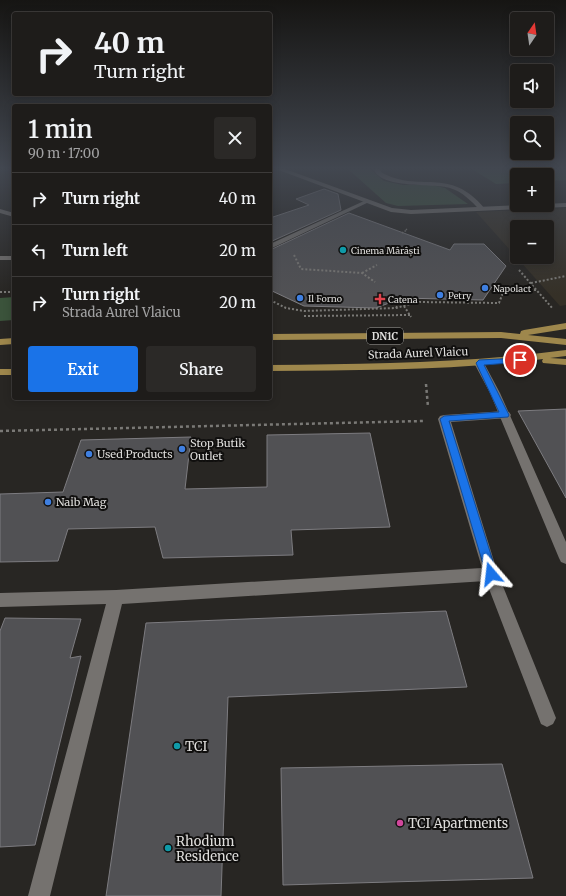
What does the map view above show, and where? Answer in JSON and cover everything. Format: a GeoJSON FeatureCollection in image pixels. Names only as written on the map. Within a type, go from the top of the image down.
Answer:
{"type":"FeatureCollection","features":[{"type":"Feature","properties":{"kind":"main road"},"geometry":{"type":"LineString","coordinates":[[501,335],[566,326]]}},
{"type":"Feature","properties":{"kind":"main road","name":"Strada Aurel Vlaicu"},"geometry":{"type":"LineString","coordinates":[[272,337],[501,335],[566,342]]}},
{"type":"Feature","properties":{"kind":"main road"},"geometry":{"type":"LineString","coordinates":[[0,342],[12,341]]}},
{"type":"Feature","properties":{"kind":"main road","name":"Strada Aurel Vlaicu"},"geometry":{"type":"LineString","coordinates":[[272,368],[422,366],[520,360],[566,353]]}},
{"type":"Feature","properties":{"kind":"main road"},"geometry":{"type":"LineString","coordinates":[[520,360],[566,362]]}},
{"type":"Feature","properties":{"kind":"main road"},"geometry":{"type":"LineString","coordinates":[[0,372],[12,372]]}},
{"type":"Feature","properties":{"kind":"street"},"geometry":{"type":"LineString","coordinates":[[0,211],[12,214]]}},
{"type":"Feature","properties":{"kind":"street"},"geometry":{"type":"LineString","coordinates":[[272,246],[347,211]]}},
{"type":"Feature","properties":{"kind":"street"},"geometry":{"type":"LineString","coordinates":[[399,211],[439,211]]}},
{"type":"Feature","properties":{"kind":"street"},"geometry":{"type":"LineString","coordinates":[[0,258],[12,258]]}},
{"type":"Feature","properties":{"kind":"street"},"geometry":{"type":"LineString","coordinates":[[479,363],[505,415],[566,558]]}},
{"type":"Feature","properties":{"kind":"street"},"geometry":{"type":"LineString","coordinates":[[505,415],[444,419],[491,574],[547,718]]}},
{"type":"Feature","properties":{"kind":"street"},"geometry":{"type":"LineString","coordinates":[[0,600],[116,597],[491,574]]}},
{"type":"Feature","properties":{"kind":"street"},"geometry":{"type":"LineString","coordinates":[[39,896],[116,597]]}},
{"type":"Feature","properties":{"kind":"path"},"geometry":{"type":"LineString","coordinates":[[402,233],[408,230]]}},
{"type":"Feature","properties":{"kind":"path"},"geometry":{"type":"LineString","coordinates":[[297,261],[301,269]]}},
{"type":"Feature","properties":{"kind":"path"},"geometry":{"type":"LineString","coordinates":[[362,273],[377,265]]}},
{"type":"Feature","properties":{"kind":"path"},"geometry":{"type":"LineString","coordinates":[[296,271],[301,269],[362,273],[375,282]]}},
{"type":"Feature","properties":{"kind":"path"},"geometry":{"type":"LineString","coordinates":[[519,270],[557,312]]}},
{"type":"Feature","properties":{"kind":"path"},"geometry":{"type":"LineString","coordinates":[[531,283],[566,276]]}},
{"type":"Feature","properties":{"kind":"path"},"geometry":{"type":"LineString","coordinates":[[272,301],[286,308],[304,311],[396,308],[417,302],[499,303],[504,290],[536,290]]}},
{"type":"Feature","properties":{"kind":"path"},"geometry":{"type":"LineString","coordinates":[[0,292],[12,292]]}},
{"type":"Feature","properties":{"kind":"path"},"geometry":{"type":"LineString","coordinates":[[396,308],[402,298]]}},
{"type":"Feature","properties":{"kind":"path"},"geometry":{"type":"LineString","coordinates":[[299,316],[389,314],[415,315]]}},
{"type":"Feature","properties":{"kind":"path"},"geometry":{"type":"LineString","coordinates":[[0,431],[430,421]]}},
{"type":"Feature","properties":{"kind":"shaded area"},"geometry":{"type":"Polygon","coordinates":[[[566,211],[566,305],[560,306],[522,264],[554,264],[554,220],[510,220],[510,250],[476,212],[566,211]]]}},
{"type":"Feature","properties":{"kind":"green space"},"geometry":{"type":"Polygon","coordinates":[[[12,297],[12,320],[0,321],[0,298],[12,297]]]}},
{"type":"Feature","properties":{"kind":"building"},"geometry":{"type":"Polygon","coordinates":[[[292,211],[339,211],[272,241],[272,217],[292,211]]]}},
{"type":"Feature","properties":{"kind":"building"},"geometry":{"type":"Polygon","coordinates":[[[349,213],[450,250],[454,244],[484,244],[506,266],[483,300],[402,298],[376,308],[304,306],[272,291],[272,249],[349,213]]]}},
{"type":"Feature","properties":{"kind":"building"},"geometry":{"type":"Polygon","coordinates":[[[566,409],[566,498],[518,411],[566,409]]]}},
{"type":"Feature","properties":{"kind":"building"},"geometry":{"type":"Polygon","coordinates":[[[370,433],[390,527],[291,530],[293,555],[163,558],[155,527],[68,529],[58,561],[0,562],[0,494],[63,492],[81,440],[191,437],[185,489],[267,487],[267,435],[370,433]]]}},
{"type":"Feature","properties":{"kind":"building","name":"TCI"},"geometry":{"type":"Polygon","coordinates":[[[446,611],[467,687],[228,697],[221,896],[106,896],[146,623],[446,611]]]}},
{"type":"Feature","properties":{"kind":"building"},"geometry":{"type":"Polygon","coordinates":[[[5,618],[81,619],[70,658],[81,656],[35,845],[0,847],[0,631],[5,618]]]}},
{"type":"Feature","properties":{"kind":"building","name":"TCI Apartments"},"geometry":{"type":"Polygon","coordinates":[[[502,764],[533,878],[283,885],[281,768],[502,764]]]}},
{"type":"Feature","properties":{"kind":"place","name":"Cinema Mărăști"},"geometry":{"type":"Point","coordinates":[343,250]}},
{"type":"Feature","properties":{"kind":"place","name":"Napolact"},"geometry":{"type":"Point","coordinates":[485,288]}},
{"type":"Feature","properties":{"kind":"place","name":"Petry"},"geometry":{"type":"Point","coordinates":[440,295]}},
{"type":"Feature","properties":{"kind":"place","name":"Il Forno"},"geometry":{"type":"Point","coordinates":[300,298]}},
{"type":"Feature","properties":{"kind":"place","name":"Catena"},"geometry":{"type":"Point","coordinates":[380,299]}},
{"type":"Feature","properties":{"kind":"place","name":"Stop Butik Outlet"},"geometry":{"type":"Point","coordinates":[182,449]}},
{"type":"Feature","properties":{"kind":"place","name":"Used Products"},"geometry":{"type":"Point","coordinates":[89,454]}},
{"type":"Feature","properties":{"kind":"place","name":"Naib Mag"},"geometry":{"type":"Point","coordinates":[48,502]}},
{"type":"Feature","properties":{"kind":"place","name":"TCI"},"geometry":{"type":"Point","coordinates":[177,746]}},
{"type":"Feature","properties":{"kind":"place","name":"TCI Apartments"},"geometry":{"type":"Point","coordinates":[400,823]}},
{"type":"Feature","properties":{"kind":"place","name":"Rhodium Residence"},"geometry":{"type":"Point","coordinates":[168,848]}},
{"type":"Feature","properties":{"kind":"route"},"geometry":{"type":"LineString","coordinates":[[491,574],[444,419],[505,415],[479,363],[520,360]]}}]}
